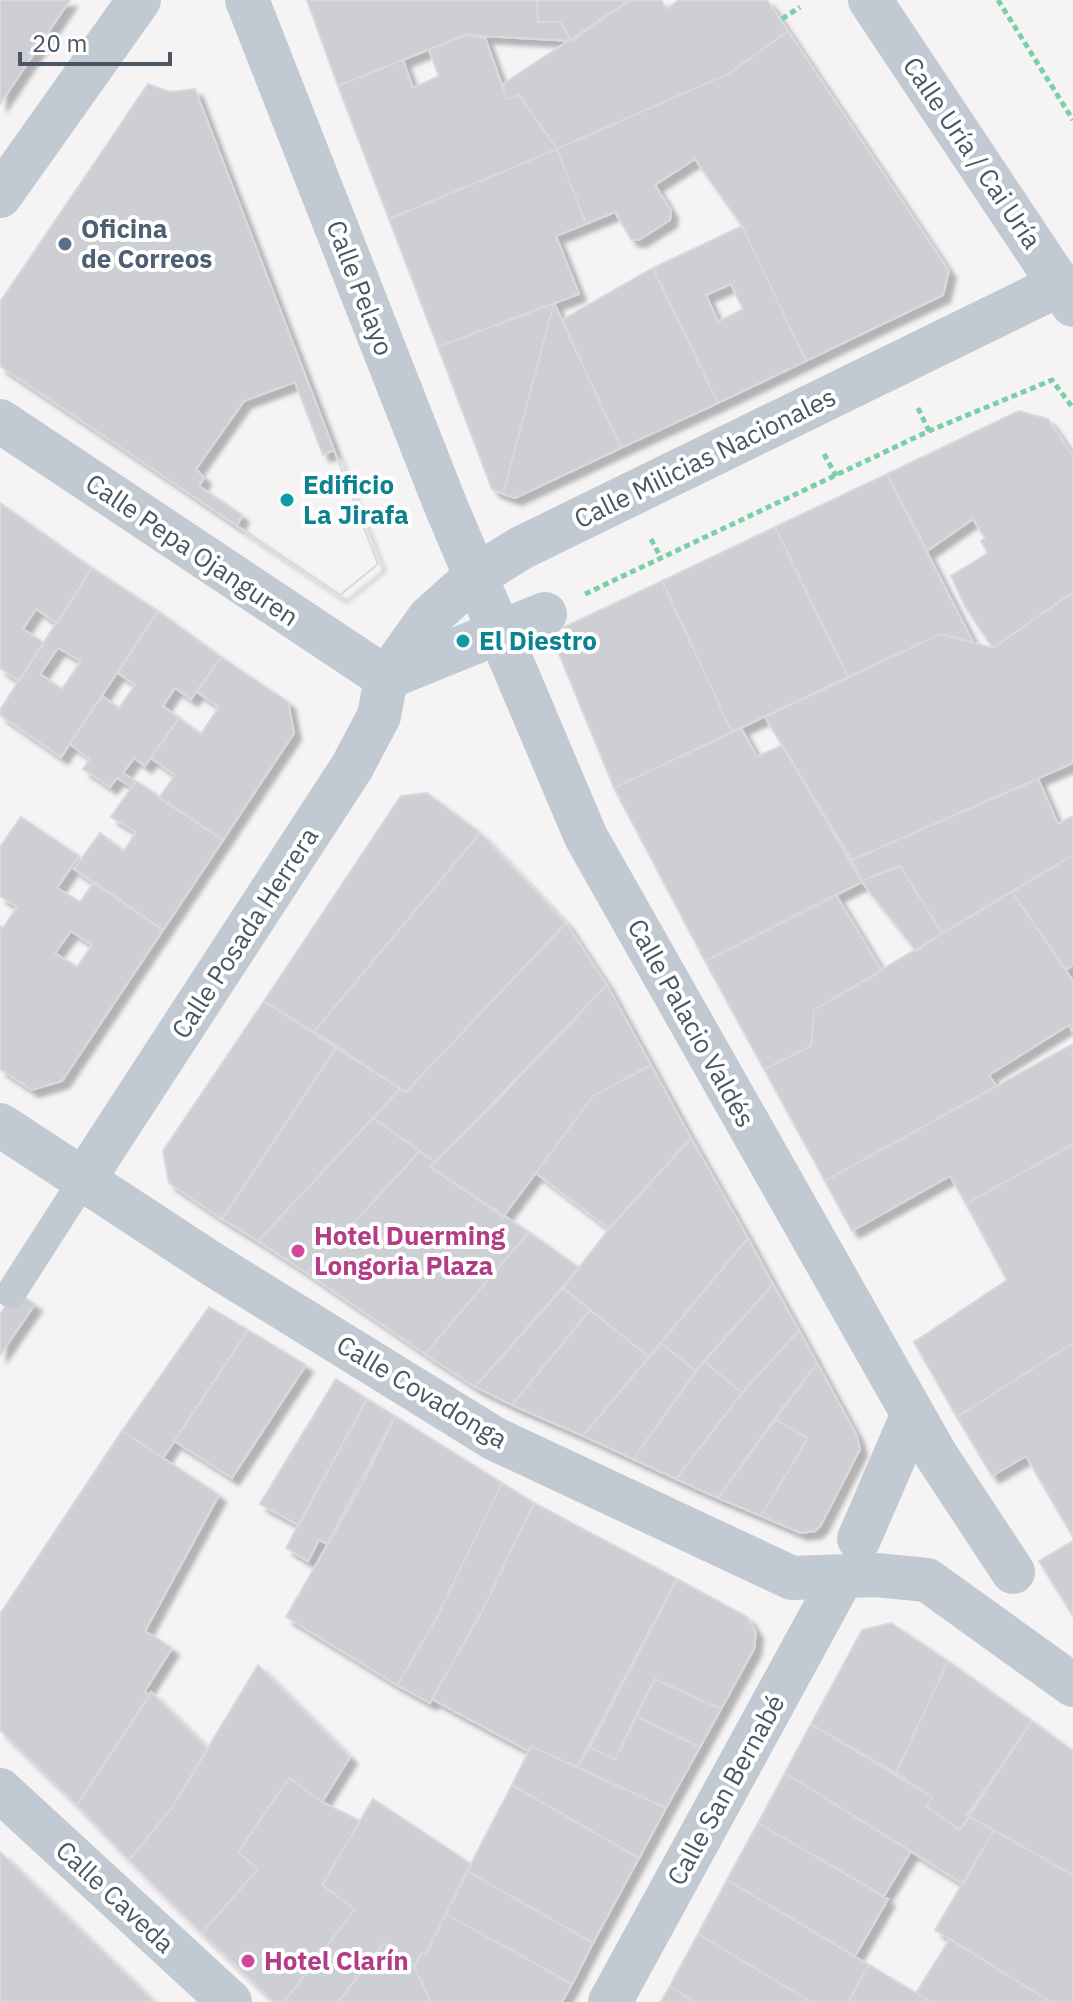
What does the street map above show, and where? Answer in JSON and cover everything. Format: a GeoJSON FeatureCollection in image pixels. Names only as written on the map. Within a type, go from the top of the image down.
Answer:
{"type":"FeatureCollection","features":[{"type":"Feature","properties":{"kind":"street"},"geometry":{"type":"LineString","coordinates":[[0,196],[139,0]]}},
{"type":"Feature","properties":{"kind":"street","name":"Calle Pelayo"},"geometry":{"type":"LineString","coordinates":[[247,0],[476,576]]}},
{"type":"Feature","properties":{"kind":"street","name":"Calle Uría / Cai Uría"},"geometry":{"type":"LineString","coordinates":[[870,0],[1066,295]]}},
{"type":"Feature","properties":{"kind":"street","name":"Calle Milicias Nacionales"},"geometry":{"type":"LineString","coordinates":[[386,678],[429,618],[476,576],[521,548],[1066,295]]}},
{"type":"Feature","properties":{"kind":"street","name":"Calle Pepa Ojanguren"},"geometry":{"type":"LineString","coordinates":[[0,421],[386,678]]}},
{"type":"Feature","properties":{"kind":"street","name":"Calle Palacio Valdés"},"geometry":{"type":"LineString","coordinates":[[476,576],[586,837],[936,1455],[1013,1572]]}},
{"type":"Feature","properties":{"kind":"street"},"geometry":{"type":"LineString","coordinates":[[386,678],[545,614]]}},
{"type":"Feature","properties":{"kind":"street","name":"Calle Posada Herrera"},"geometry":{"type":"LineString","coordinates":[[92,1167],[352,767],[379,716],[386,678]]}},
{"type":"Feature","properties":{"kind":"street","name":"Calle Covadonga"},"geometry":{"type":"LineString","coordinates":[[0,1125],[92,1167],[212,1264],[495,1439],[792,1578],[859,1564],[927,1580],[1073,1685]]}},
{"type":"Feature","properties":{"kind":"street","name":"Calle San Bernabé"},"geometry":{"type":"LineString","coordinates":[[610,2002],[859,1564],[913,1414]]}},
{"type":"Feature","properties":{"kind":"street","name":"Calle Caveda"},"geometry":{"type":"LineString","coordinates":[[0,1790],[230,2002]]}},
{"type":"Feature","properties":{"kind":"lane"},"geometry":{"type":"LineString","coordinates":[[11,1293],[92,1167]]}},
{"type":"Feature","properties":{"kind":"path"},"geometry":{"type":"LineString","coordinates":[[998,0],[1073,120]]}},
{"type":"Feature","properties":{"kind":"path"},"geometry":{"type":"LineString","coordinates":[[782,19],[800,7]]}},
{"type":"Feature","properties":{"kind":"path"},"geometry":{"type":"LineString","coordinates":[[545,614],[929,431],[1052,380],[1073,408]]}},
{"type":"Feature","properties":{"kind":"path"},"geometry":{"type":"LineString","coordinates":[[918,408],[929,431]]}},
{"type":"Feature","properties":{"kind":"path"},"geometry":{"type":"LineString","coordinates":[[824,453],[836,476]]}},
{"type":"Feature","properties":{"kind":"path"},"geometry":{"type":"LineString","coordinates":[[653,544],[661,558]]}},
{"type":"Feature","properties":{"kind":"building"},"geometry":{"type":"Polygon","coordinates":[[[0,0],[70,0],[0,104],[0,0]]]}},
{"type":"Feature","properties":{"kind":"building"},"geometry":{"type":"Polygon","coordinates":[[[307,0],[537,0],[538,22],[560,22],[572,41],[465,35],[338,86],[307,0]]]}},
{"type":"Feature","properties":{"kind":"building"},"geometry":{"type":"Polygon","coordinates":[[[537,0],[630,0],[572,41],[560,22],[538,22],[537,0]]]}},
{"type":"Feature","properties":{"kind":"building"},"geometry":{"type":"Polygon","coordinates":[[[630,0],[661,0],[666,9],[679,0],[767,0],[788,31],[728,74],[557,149],[519,95],[507,99],[502,85],[630,0]]]}},
{"type":"Feature","properties":{"kind":"building"},"geometry":{"type":"Polygon","coordinates":[[[788,31],[949,271],[943,295],[806,361],[742,226],[695,159],[655,185],[671,211],[670,220],[639,240],[631,239],[615,212],[586,224],[557,149],[728,74],[788,31]]]}},
{"type":"Feature","properties":{"kind":"building"},"geometry":{"type":"Polygon","coordinates":[[[465,35],[485,38],[507,99],[519,95],[557,149],[389,219],[338,86],[403,60],[413,88],[439,76],[429,50],[465,35]]]}},
{"type":"Feature","properties":{"kind":"building"},"geometry":{"type":"Polygon","coordinates":[[[148,84],[170,92],[195,89],[378,564],[340,595],[0,366],[0,302],[148,84]]]}},
{"type":"Feature","properties":{"kind":"building"},"geometry":{"type":"Polygon","coordinates":[[[557,149],[586,224],[556,236],[579,294],[438,347],[389,219],[557,149]]]}},
{"type":"Feature","properties":{"kind":"building"},"geometry":{"type":"Polygon","coordinates":[[[742,226],[806,361],[718,403],[653,268],[742,226]],[[731,284],[706,295],[718,322],[743,309],[731,284]]]}},
{"type":"Feature","properties":{"kind":"building"},"geometry":{"type":"Polygon","coordinates":[[[653,268],[718,403],[621,448],[562,320],[653,268]]]}},
{"type":"Feature","properties":{"kind":"building"},"geometry":{"type":"Polygon","coordinates":[[[554,303],[621,448],[515,498],[503,494],[554,303]]]}},
{"type":"Feature","properties":{"kind":"building"},"geometry":{"type":"Polygon","coordinates":[[[554,303],[503,494],[492,489],[438,347],[554,303]]]}},
{"type":"Feature","properties":{"kind":"building","name":"Edificio La Jirafa"},"geometry":{"type":"Polygon","coordinates":[[[295,382],[323,455],[334,450],[378,564],[340,595],[237,526],[242,515],[199,486],[204,478],[196,469],[244,401],[295,382]]]}},
{"type":"Feature","properties":{"kind":"building"},"geometry":{"type":"Polygon","coordinates":[[[1019,411],[1048,419],[1073,456],[1073,592],[993,648],[966,608],[951,576],[988,553],[981,541],[985,538],[973,519],[927,551],[887,474],[1019,411]]]}},
{"type":"Feature","properties":{"kind":"building"},"geometry":{"type":"Polygon","coordinates":[[[887,474],[973,642],[940,634],[848,677],[775,527],[887,474]]]}},
{"type":"Feature","properties":{"kind":"building"},"geometry":{"type":"Polygon","coordinates":[[[0,503],[92,568],[57,623],[36,609],[23,629],[44,643],[19,681],[0,668],[0,503]]]}},
{"type":"Feature","properties":{"kind":"building"},"geometry":{"type":"Polygon","coordinates":[[[775,527],[848,677],[732,732],[662,581],[775,527]]]}},
{"type":"Feature","properties":{"kind":"building"},"geometry":{"type":"Polygon","coordinates":[[[92,568],[158,611],[61,757],[0,715],[0,710],[92,568]],[[58,648],[40,674],[62,689],[81,661],[58,648]]]}},
{"type":"Feature","properties":{"kind":"building"},"geometry":{"type":"Polygon","coordinates":[[[662,581],[732,732],[614,788],[555,644],[564,627],[662,581]]]}},
{"type":"Feature","properties":{"kind":"building"},"geometry":{"type":"Polygon","coordinates":[[[1073,592],[1073,763],[852,860],[765,717],[940,634],[993,648],[1073,592]]]}},
{"type":"Feature","properties":{"kind":"building"},"geometry":{"type":"Polygon","coordinates":[[[158,611],[221,657],[191,699],[175,688],[163,706],[179,718],[145,766],[134,758],[123,773],[136,781],[132,787],[117,778],[110,787],[83,769],[90,759],[70,744],[102,696],[119,708],[135,685],[118,673],[158,611]]]}},
{"type":"Feature","properties":{"kind":"building"},"geometry":{"type":"Polygon","coordinates":[[[221,657],[288,702],[294,733],[223,840],[159,798],[175,775],[151,758],[179,718],[201,734],[219,707],[197,692],[221,657]]]}},
{"type":"Feature","properties":{"kind":"building"},"geometry":{"type":"Polygon","coordinates":[[[741,728],[757,757],[782,745],[862,882],[705,961],[614,788],[741,728]]]}},
{"type":"Feature","properties":{"kind":"building"},"geometry":{"type":"Polygon","coordinates":[[[1038,779],[1058,824],[1073,816],[1073,855],[942,933],[900,866],[861,881],[852,860],[1038,779]]]}},
{"type":"Feature","properties":{"kind":"building"},"geometry":{"type":"Polygon","coordinates":[[[136,781],[223,840],[163,930],[74,869],[100,833],[124,851],[136,832],[111,817],[136,781]]]}},
{"type":"Feature","properties":{"kind":"building"},"geometry":{"type":"Polygon","coordinates":[[[427,793],[480,833],[313,1033],[264,1001],[401,796],[427,793]]]}},
{"type":"Feature","properties":{"kind":"building"},"geometry":{"type":"Polygon","coordinates":[[[21,817],[79,856],[57,888],[80,902],[94,882],[163,930],[62,1081],[32,1090],[0,1069],[0,926],[3,928],[17,907],[0,896],[0,847],[21,817]],[[71,931],[55,953],[77,967],[92,945],[71,931]]]}},
{"type":"Feature","properties":{"kind":"building"},"geometry":{"type":"Polygon","coordinates":[[[480,833],[566,923],[406,1092],[313,1033],[480,833]]]}},
{"type":"Feature","properties":{"kind":"building"},"geometry":{"type":"Polygon","coordinates":[[[1073,855],[1073,965],[1066,970],[1012,892],[1073,855]]]}},
{"type":"Feature","properties":{"kind":"building"},"geometry":{"type":"Polygon","coordinates":[[[900,866],[942,933],[916,951],[861,881],[900,866]]]}},
{"type":"Feature","properties":{"kind":"building"},"geometry":{"type":"Polygon","coordinates":[[[1012,892],[1073,981],[1073,1033],[1069,1025],[989,1075],[996,1086],[825,1181],[764,1069],[811,1046],[814,1010],[1012,892]]]}},
{"type":"Feature","properties":{"kind":"building"},"geometry":{"type":"Polygon","coordinates":[[[836,895],[882,971],[814,1010],[811,1046],[764,1069],[705,961],[836,895]]]}},
{"type":"Feature","properties":{"kind":"building"},"geometry":{"type":"Polygon","coordinates":[[[566,923],[607,985],[494,1104],[435,1162],[373,1118],[400,1089],[406,1092],[566,923]]]}},
{"type":"Feature","properties":{"kind":"building"},"geometry":{"type":"Polygon","coordinates":[[[607,985],[651,1065],[593,1096],[503,1217],[430,1167],[607,985]]]}},
{"type":"Feature","properties":{"kind":"building"},"geometry":{"type":"Polygon","coordinates":[[[264,1001],[337,1046],[222,1219],[169,1183],[163,1151],[264,1001]]]}},
{"type":"Feature","properties":{"kind":"building"},"geometry":{"type":"Polygon","coordinates":[[[1073,1044],[1073,1144],[966,1204],[950,1176],[852,1231],[825,1181],[1073,1044]]]}},
{"type":"Feature","properties":{"kind":"building"},"geometry":{"type":"Polygon","coordinates":[[[337,1046],[400,1089],[258,1241],[222,1219],[337,1046]]]}},
{"type":"Feature","properties":{"kind":"building"},"geometry":{"type":"Polygon","coordinates":[[[651,1065],[691,1138],[609,1229],[536,1173],[593,1096],[651,1065]]]}},
{"type":"Feature","properties":{"kind":"building"},"geometry":{"type":"Polygon","coordinates":[[[373,1118],[420,1151],[307,1273],[258,1241],[373,1118]]]}},
{"type":"Feature","properties":{"kind":"building"},"geometry":{"type":"Polygon","coordinates":[[[691,1138],[748,1238],[649,1357],[563,1288],[617,1219],[691,1138]]]}},
{"type":"Feature","properties":{"kind":"building"},"geometry":{"type":"Polygon","coordinates":[[[1073,1144],[1073,1343],[957,1417],[914,1342],[1007,1280],[966,1204],[1073,1144]]]}},
{"type":"Feature","properties":{"kind":"building"},"geometry":{"type":"Polygon","coordinates":[[[420,1151],[435,1162],[430,1167],[529,1232],[425,1354],[307,1273],[420,1151]]]}},
{"type":"Feature","properties":{"kind":"building"},"geometry":{"type":"Polygon","coordinates":[[[529,1232],[579,1268],[475,1387],[425,1354],[529,1232]]]}},
{"type":"Feature","properties":{"kind":"building"},"geometry":{"type":"Polygon","coordinates":[[[748,1238],[773,1284],[696,1371],[661,1343],[748,1238]]]}},
{"type":"Feature","properties":{"kind":"building"},"geometry":{"type":"Polygon","coordinates":[[[773,1284],[799,1330],[742,1393],[704,1361],[773,1284]]]}},
{"type":"Feature","properties":{"kind":"building"},"geometry":{"type":"Polygon","coordinates":[[[563,1288],[590,1310],[512,1405],[475,1387],[563,1288]]]}},
{"type":"Feature","properties":{"kind":"building"},"geometry":{"type":"Polygon","coordinates":[[[15,1292],[35,1304],[0,1355],[0,1314],[15,1292]]]}},
{"type":"Feature","properties":{"kind":"building"},"geometry":{"type":"Polygon","coordinates":[[[209,1307],[248,1330],[163,1458],[122,1431],[209,1307]]]}},
{"type":"Feature","properties":{"kind":"building"},"geometry":{"type":"Polygon","coordinates":[[[590,1310],[649,1357],[583,1436],[512,1405],[590,1310]]]}},
{"type":"Feature","properties":{"kind":"building"},"geometry":{"type":"Polygon","coordinates":[[[248,1330],[306,1365],[232,1478],[174,1441],[248,1330]]]}},
{"type":"Feature","properties":{"kind":"building"},"geometry":{"type":"Polygon","coordinates":[[[799,1330],[817,1363],[718,1498],[676,1479],[742,1393],[799,1330]]]}},
{"type":"Feature","properties":{"kind":"building"},"geometry":{"type":"Polygon","coordinates":[[[661,1343],[696,1371],[633,1459],[583,1436],[661,1343]]]}},
{"type":"Feature","properties":{"kind":"building"},"geometry":{"type":"Polygon","coordinates":[[[1073,1343],[1073,1537],[1026,1456],[992,1476],[957,1417],[1073,1343]]]}},
{"type":"Feature","properties":{"kind":"building"},"geometry":{"type":"Polygon","coordinates":[[[704,1361],[742,1393],[676,1479],[633,1459],[704,1361]]]}},
{"type":"Feature","properties":{"kind":"building"},"geometry":{"type":"Polygon","coordinates":[[[817,1363],[857,1436],[860,1449],[821,1525],[815,1531],[801,1533],[761,1516],[808,1438],[774,1419],[817,1363]]]}},
{"type":"Feature","properties":{"kind":"building"},"geometry":{"type":"Polygon","coordinates":[[[336,1379],[367,1399],[298,1525],[260,1504],[336,1379]]]}},
{"type":"Feature","properties":{"kind":"building"},"geometry":{"type":"Polygon","coordinates":[[[367,1399],[395,1416],[327,1544],[319,1540],[308,1561],[286,1548],[367,1399]]]}},
{"type":"Feature","properties":{"kind":"building"},"geometry":{"type":"Polygon","coordinates":[[[395,1416],[502,1483],[435,1621],[397,1685],[286,1617],[363,1483],[395,1416]]]}},
{"type":"Feature","properties":{"kind":"building"},"geometry":{"type":"Polygon","coordinates":[[[774,1419],[808,1438],[761,1516],[718,1498],[774,1419]]]}},
{"type":"Feature","properties":{"kind":"building"},"geometry":{"type":"Polygon","coordinates":[[[122,1431],[219,1495],[145,1631],[172,1648],[145,1691],[149,1696],[77,1805],[0,1730],[0,1614],[122,1431]]]}},
{"type":"Feature","properties":{"kind":"building"},"geometry":{"type":"Polygon","coordinates":[[[502,1483],[534,1503],[484,1607],[430,1703],[397,1685],[435,1621],[502,1483]]]}},
{"type":"Feature","properties":{"kind":"building"},"geometry":{"type":"Polygon","coordinates":[[[534,1503],[677,1579],[577,1767],[531,1746],[528,1751],[432,1699],[484,1607],[534,1503]]]}},
{"type":"Feature","properties":{"kind":"building"},"geometry":{"type":"Polygon","coordinates":[[[1073,1541],[1073,1616],[1039,1561],[1073,1541]]]}},
{"type":"Feature","properties":{"kind":"building"},"geometry":{"type":"Polygon","coordinates":[[[677,1579],[747,1617],[756,1632],[754,1649],[721,1709],[655,1679],[615,1760],[590,1747],[677,1579]]]}},
{"type":"Feature","properties":{"kind":"building"},"geometry":{"type":"Polygon","coordinates":[[[891,1623],[948,1661],[896,1773],[811,1724],[862,1630],[891,1623]]]}},
{"type":"Feature","properties":{"kind":"building"},"geometry":{"type":"Polygon","coordinates":[[[948,1661],[1032,1721],[960,1830],[926,1806],[932,1797],[896,1773],[948,1661]]]}},
{"type":"Feature","properties":{"kind":"building"},"geometry":{"type":"Polygon","coordinates":[[[258,1665],[350,1757],[322,1802],[289,1778],[238,1852],[258,1869],[202,1933],[129,1860],[171,1809],[258,1665]]]}},
{"type":"Feature","properties":{"kind":"building"},"geometry":{"type":"Polygon","coordinates":[[[655,1679],[721,1709],[700,1747],[636,1716],[655,1679]]]}},
{"type":"Feature","properties":{"kind":"building"},"geometry":{"type":"Polygon","coordinates":[[[151,1692],[208,1749],[171,1809],[129,1860],[77,1805],[151,1692]]]}},
{"type":"Feature","properties":{"kind":"building"},"geometry":{"type":"Polygon","coordinates":[[[636,1716],[700,1747],[666,1808],[577,1767],[590,1747],[615,1760],[636,1716]]]}},
{"type":"Feature","properties":{"kind":"building"},"geometry":{"type":"Polygon","coordinates":[[[1032,1721],[1073,1751],[1073,1875],[967,1815],[1032,1721]]]}},
{"type":"Feature","properties":{"kind":"building"},"geometry":{"type":"Polygon","coordinates":[[[811,1724],[932,1797],[926,1806],[960,1830],[970,1817],[994,1830],[963,1884],[785,1773],[811,1724]]]}},
{"type":"Feature","properties":{"kind":"building"},"geometry":{"type":"Polygon","coordinates":[[[531,1746],[666,1808],[639,1858],[512,1785],[531,1746]]]}},
{"type":"Feature","properties":{"kind":"building"},"geometry":{"type":"Polygon","coordinates":[[[785,1773],[911,1851],[884,1896],[758,1823],[785,1773]]]}},
{"type":"Feature","properties":{"kind":"building"},"geometry":{"type":"Polygon","coordinates":[[[289,1778],[322,1802],[360,1821],[322,1885],[355,1909],[284,2002],[274,2002],[202,1933],[258,1869],[238,1852],[289,1778]]]}},
{"type":"Feature","properties":{"kind":"building"},"geometry":{"type":"Polygon","coordinates":[[[512,1785],[639,1858],[593,1943],[467,1871],[512,1785]]]}},
{"type":"Feature","properties":{"kind":"building"},"geometry":{"type":"Polygon","coordinates":[[[373,1799],[471,1864],[426,1954],[423,1952],[414,1966],[384,1943],[338,2002],[284,2002],[355,1909],[322,1885],[373,1799]]]}},
{"type":"Feature","properties":{"kind":"building"},"geometry":{"type":"Polygon","coordinates":[[[758,1823],[888,1899],[855,1956],[727,1880],[758,1823]]]}},
{"type":"Feature","properties":{"kind":"building"},"geometry":{"type":"Polygon","coordinates":[[[994,1830],[1073,1875],[1073,2002],[1051,2002],[935,1930],[994,1830]]]}},
{"type":"Feature","properties":{"kind":"building"},"geometry":{"type":"Polygon","coordinates":[[[0,1852],[57,1907],[154,2002],[0,2002],[0,1852]]]}},
{"type":"Feature","properties":{"kind":"building"},"geometry":{"type":"Polygon","coordinates":[[[467,1871],[593,1943],[572,1984],[446,1914],[467,1871]]]}},
{"type":"Feature","properties":{"kind":"building"},"geometry":{"type":"Polygon","coordinates":[[[727,1880],[869,1965],[848,2002],[811,2002],[698,1934],[727,1880]]]}},
{"type":"Feature","properties":{"kind":"building"},"geometry":{"type":"Polygon","coordinates":[[[446,1914],[572,1984],[562,2002],[431,2002],[414,1966],[423,1952],[426,1954],[446,1914]]]}},
{"type":"Feature","properties":{"kind":"building"},"geometry":{"type":"Polygon","coordinates":[[[698,1934],[811,2002],[694,2002],[670,1986],[698,1934]]]}},
{"type":"Feature","properties":{"kind":"building"},"geometry":{"type":"Polygon","coordinates":[[[950,1939],[1051,2002],[931,2002],[916,1993],[950,1939]]]}},
{"type":"Feature","properties":{"kind":"building"},"geometry":{"type":"Polygon","coordinates":[[[384,1943],[414,1966],[431,2002],[338,2002],[384,1943]]]}},
{"type":"Feature","properties":{"kind":"building"},"geometry":{"type":"Polygon","coordinates":[[[869,1965],[916,1993],[931,2002],[848,2002],[869,1965]]]}},
{"type":"Feature","properties":{"kind":"building"},"geometry":{"type":"Polygon","coordinates":[[[670,1986],[694,2002],[661,2002],[670,1986]]]}},
{"type":"Feature","properties":{"kind":"place","name":"Oficina de Correos"},"geometry":{"type":"Point","coordinates":[65,244]}},
{"type":"Feature","properties":{"kind":"place","name":"Edificio La Jirafa"},"geometry":{"type":"Point","coordinates":[287,500]}},
{"type":"Feature","properties":{"kind":"place","name":"El Diestro"},"geometry":{"type":"Point","coordinates":[463,641]}},
{"type":"Feature","properties":{"kind":"place","name":"Hotel Duerming Longoria Plaza"},"geometry":{"type":"Point","coordinates":[298,1251]}},
{"type":"Feature","properties":{"kind":"place","name":"Hotel Clarín"},"geometry":{"type":"Point","coordinates":[248,1961]}}]}
